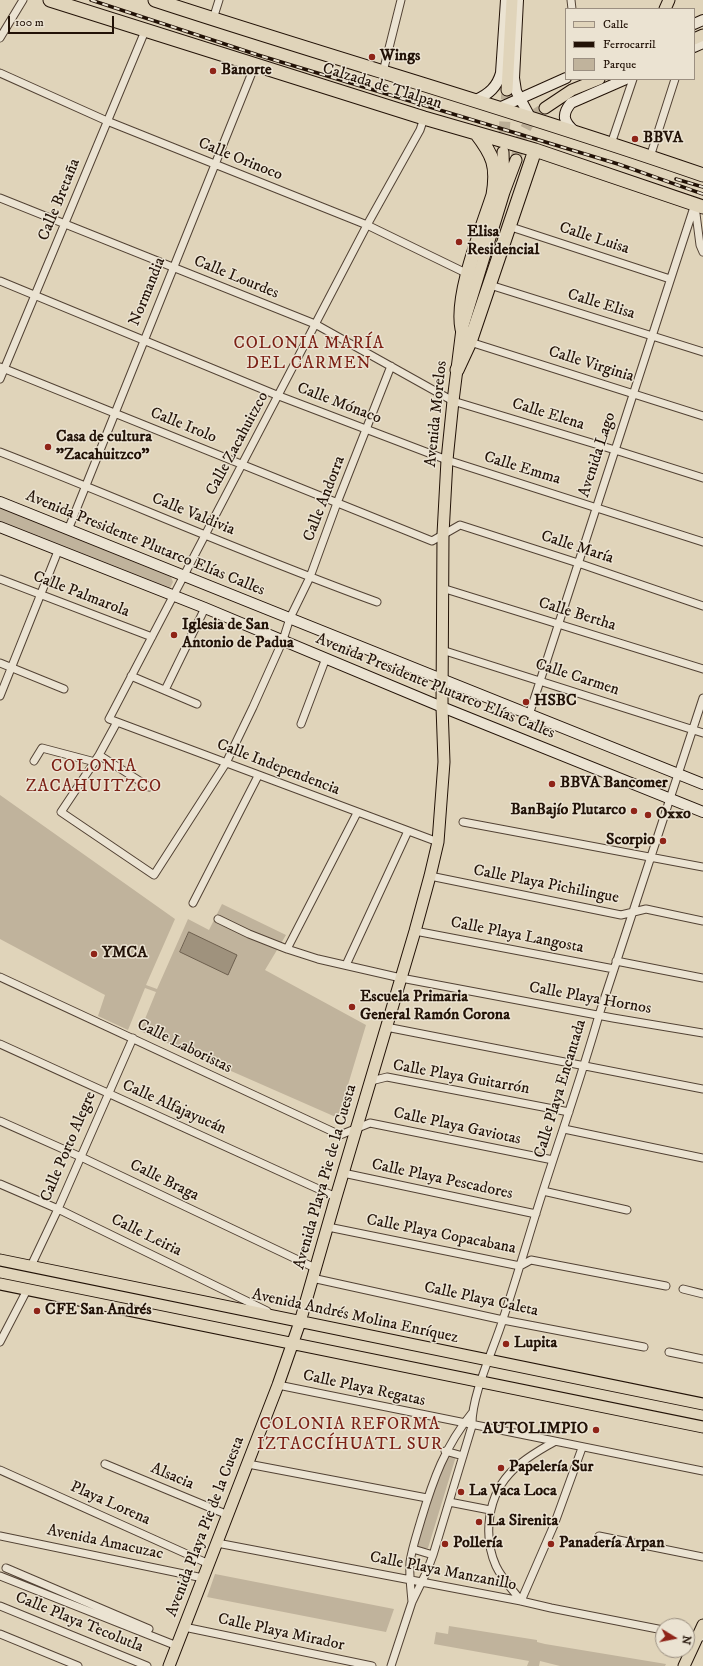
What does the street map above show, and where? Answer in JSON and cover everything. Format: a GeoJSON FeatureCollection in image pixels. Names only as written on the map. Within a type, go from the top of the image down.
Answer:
{"type":"FeatureCollection","features":[{"type":"Feature","properties":{"kind":"highway","name":"Calzada de Tlalpan"},"geometry":{"type":"LineString","coordinates":[[50,0],[424,118],[535,150],[699,205]]}},
{"type":"Feature","properties":{"kind":"highway","name":"Calzada de Tlalpan"},"geometry":{"type":"LineString","coordinates":[[156,0],[476,100],[703,175]]}},
{"type":"Feature","properties":{"kind":"highway"},"geometry":{"type":"LineString","coordinates":[[462,329],[460,310],[468,274],[493,194],[495,181],[492,158],[488,149],[476,132]]}},
{"type":"Feature","properties":{"kind":"highway"},"geometry":{"type":"LineString","coordinates":[[457,370],[470,342],[490,285],[508,226],[535,150]]}},
{"type":"Feature","properties":{"kind":"main road"},"geometry":{"type":"LineString","coordinates":[[476,100],[492,90],[499,80],[501,73],[506,0]]}},
{"type":"Feature","properties":{"kind":"main road"},"geometry":{"type":"LineString","coordinates":[[507,90],[512,0]]}},
{"type":"Feature","properties":{"kind":"main road"},"geometry":{"type":"LineString","coordinates":[[518,0],[514,78],[516,91],[530,118]]}},
{"type":"Feature","properties":{"kind":"main road"},"geometry":{"type":"LineString","coordinates":[[499,108],[565,78]]}},
{"type":"Feature","properties":{"kind":"main road"},"geometry":{"type":"LineString","coordinates":[[545,108],[572,90],[597,80]]}},
{"type":"Feature","properties":{"kind":"main road"},"geometry":{"type":"LineString","coordinates":[[576,133],[567,124],[565,118],[567,107],[571,103],[624,80]]}},
{"type":"Feature","properties":{"kind":"main road"},"geometry":{"type":"LineString","coordinates":[[503,152],[504,192]]}},
{"type":"Feature","properties":{"kind":"main road","name":"Avenida Morelos"},"geometry":{"type":"LineString","coordinates":[[442,680],[443,534],[447,460],[462,329],[504,192],[516,160]]}},
{"type":"Feature","properties":{"kind":"main road","name":"Avenida Presidente Plutarco Elías Calles"},"geometry":{"type":"LineString","coordinates":[[0,502],[703,784]]}},
{"type":"Feature","properties":{"kind":"main road","name":"Avenida Presidente Plutarco Elías Calles"},"geometry":{"type":"LineString","coordinates":[[0,527],[205,608],[442,707],[703,812]]}},
{"type":"Feature","properties":{"kind":"main road","name":"Avenida Playa Pie de la Cuesta"},"geometry":{"type":"LineString","coordinates":[[169,1666],[293,1344],[386,1027],[416,931],[438,842],[444,762],[442,680]]}},
{"type":"Feature","properties":{"kind":"main road","name":"Avenida Andrés Molina Enríquez"},"geometry":{"type":"LineString","coordinates":[[0,1260],[703,1404]]}},
{"type":"Feature","properties":{"kind":"main road"},"geometry":{"type":"LineString","coordinates":[[0,1284],[703,1427]]}},
{"type":"Feature","properties":{"kind":"main road"},"geometry":{"type":"LineString","coordinates":[[684,1666],[696,1636],[703,1625]]}},
{"type":"Feature","properties":{"kind":"street"},"geometry":{"type":"LineString","coordinates":[[0,38],[22,0]]}},
{"type":"Feature","properties":{"kind":"street"},"geometry":{"type":"LineString","coordinates":[[213,19],[219,0]]}},
{"type":"Feature","properties":{"kind":"street"},"geometry":{"type":"LineString","coordinates":[[383,72],[401,0]]}},
{"type":"Feature","properties":{"kind":"street","name":"Calle Bretaña"},"geometry":{"type":"LineString","coordinates":[[0,379],[2,368],[35,296],[145,31]]}},
{"type":"Feature","properties":{"kind":"street","name":"Normandia"},"geometry":{"type":"LineString","coordinates":[[68,530],[172,268],[255,65]]}},
{"type":"Feature","properties":{"kind":"street","name":"Calle Orinoco"},"geometry":{"type":"LineString","coordinates":[[0,73],[107,121],[367,225],[468,274]]}},
{"type":"Feature","properties":{"kind":"street"},"geometry":{"type":"LineString","coordinates":[[611,144],[633,80]]}},
{"type":"Feature","properties":{"kind":"street"},"geometry":{"type":"LineString","coordinates":[[650,157],[675,80]]}},
{"type":"Feature","properties":{"kind":"street","name":"Calle Zacahuitzco"},"geometry":{"type":"LineString","coordinates":[[109,719],[367,225],[420,130],[424,118]]}},
{"type":"Feature","properties":{"kind":"street","name":"Calle Lourdes"},"geometry":{"type":"LineString","coordinates":[[0,198],[315,324],[453,402]]}},
{"type":"Feature","properties":{"kind":"street"},"geometry":{"type":"LineString","coordinates":[[699,205],[700,245],[703,252]]}},
{"type":"Feature","properties":{"kind":"street","name":"Avenida Lago"},"geometry":{"type":"LineString","coordinates":[[529,715],[633,393],[653,336],[670,279],[699,205]]}},
{"type":"Feature","properties":{"kind":"street","name":"Calle Luisa"},"geometry":{"type":"LineString","coordinates":[[508,226],[670,279]]}},
{"type":"Feature","properties":{"kind":"street","name":"Calle Mónaco"},"geometry":{"type":"LineString","coordinates":[[0,281],[279,396],[447,460]]}},
{"type":"Feature","properties":{"kind":"street","name":"Calle Elisa"},"geometry":{"type":"LineString","coordinates":[[490,285],[703,352]]}},
{"type":"Feature","properties":{"kind":"street","name":"Calle Virginia"},"geometry":{"type":"LineString","coordinates":[[470,342],[703,416]]}},
{"type":"Feature","properties":{"kind":"street","name":"Calle Andorra"},"geometry":{"type":"LineString","coordinates":[[95,762],[61,812],[154,875],[226,763],[253,707],[283,640],[290,618],[310,577],[337,503],[391,366]]}},
{"type":"Feature","properties":{"kind":"street","name":"Calle Irolo"},"geometry":{"type":"LineString","coordinates":[[2,368],[432,541],[443,534]]}},
{"type":"Feature","properties":{"kind":"street","name":"Calle Elena"},"geometry":{"type":"LineString","coordinates":[[453,402],[703,478]]}},
{"type":"Feature","properties":{"kind":"street","name":"Calle Valdivia"},"geometry":{"type":"LineString","coordinates":[[0,452],[310,577],[377,602]]}},
{"type":"Feature","properties":{"kind":"street","name":"Calle Emma"},"geometry":{"type":"LineString","coordinates":[[447,460],[703,542]]}},
{"type":"Feature","properties":{"kind":"street","name":"Calle María"},"geometry":{"type":"LineString","coordinates":[[443,534],[460,525],[578,563],[703,606]]}},
{"type":"Feature","properties":{"kind":"street"},"geometry":{"type":"LineString","coordinates":[[0,696],[58,551]]}},
{"type":"Feature","properties":{"kind":"street","name":"Calle Palmarola"},"geometry":{"type":"LineString","coordinates":[[0,578],[152,636]]}},
{"type":"Feature","properties":{"kind":"street","name":"Calle Bertha"},"geometry":{"type":"LineString","coordinates":[[442,588],[703,669]]}},
{"type":"Feature","properties":{"kind":"street"},"geometry":{"type":"LineString","coordinates":[[165,690],[205,608]]}},
{"type":"Feature","properties":{"kind":"street","name":"Calle Carmen"},"geometry":{"type":"LineString","coordinates":[[442,650],[703,733]]}},
{"type":"Feature","properties":{"kind":"street"},"geometry":{"type":"LineString","coordinates":[[301,724],[326,658]]}},
{"type":"Feature","properties":{"kind":"street"},"geometry":{"type":"LineString","coordinates":[[0,663],[64,689]]}},
{"type":"Feature","properties":{"kind":"street"},"geometry":{"type":"LineString","coordinates":[[131,676],[197,704]]}},
{"type":"Feature","properties":{"kind":"street","name":"Calle Playa Encantada"},"geometry":{"type":"LineString","coordinates":[[391,1666],[412,1602],[433,1554],[472,1426],[472,1413],[481,1383],[503,1320],[616,961],[703,698]]}},
{"type":"Feature","properties":{"kind":"street","name":"Calle Independencia"},"geometry":{"type":"LineString","coordinates":[[109,719],[258,776],[438,842]]}},
{"type":"Feature","properties":{"kind":"street"},"geometry":{"type":"LineString","coordinates":[[34,761],[42,748],[95,762],[117,722]]}},
{"type":"Feature","properties":{"kind":"street"},"geometry":{"type":"LineString","coordinates":[[99,755],[149,787]]}},
{"type":"Feature","properties":{"kind":"street"},"geometry":{"type":"LineString","coordinates":[[193,903],[258,776]]}},
{"type":"Feature","properties":{"kind":"street"},"geometry":{"type":"LineString","coordinates":[[286,950],[358,813]]}},
{"type":"Feature","properties":{"kind":"street"},"geometry":{"type":"LineString","coordinates":[[464,822],[703,867]]}},
{"type":"Feature","properties":{"kind":"street"},"geometry":{"type":"LineString","coordinates":[[346,965],[408,831]]}},
{"type":"Feature","properties":{"kind":"street","name":"Calle Playa Pichilingue"},"geometry":{"type":"LineString","coordinates":[[430,876],[621,915],[646,909],[703,921]]}},
{"type":"Feature","properties":{"kind":"street","name":"Calle Playa Hornos"},"geometry":{"type":"LineString","coordinates":[[218,919],[286,950],[318,959],[401,978],[703,1033]]}},
{"type":"Feature","properties":{"kind":"street","name":"Calle Playa Langosta"},"geometry":{"type":"LineString","coordinates":[[416,931],[614,969]]}},
{"type":"Feature","properties":{"kind":"street"},"geometry":{"type":"LineString","coordinates":[[616,961],[703,978]]}},
{"type":"Feature","properties":{"kind":"street","name":"Calle Laboristas"},"geometry":{"type":"LineString","coordinates":[[0,977],[133,1038],[229,1085],[340,1135],[356,1129]]}},
{"type":"Feature","properties":{"kind":"street"},"geometry":{"type":"LineString","coordinates":[[386,1027],[703,1089]]}},
{"type":"Feature","properties":{"kind":"street","name":"Calle Porto Alegre"},"geometry":{"type":"LineString","coordinates":[[31,1266],[58,1209],[133,1038]]}},
{"type":"Feature","properties":{"kind":"street","name":"Calle Alfajayucán"},"geometry":{"type":"LineString","coordinates":[[0,1044],[336,1197]]}},
{"type":"Feature","properties":{"kind":"street","name":"Calle Playa Guitarrón"},"geometry":{"type":"LineString","coordinates":[[371,1081],[387,1077],[569,1112]]}},
{"type":"Feature","properties":{"kind":"street","name":"Calle Braga"},"geometry":{"type":"LineString","coordinates":[[0,1121],[81,1157],[314,1273]]}},
{"type":"Feature","properties":{"kind":"street","name":"Calle Playa Gaviotas"},"geometry":{"type":"LineString","coordinates":[[356,1129],[370,1123],[553,1160]]}},
{"type":"Feature","properties":{"kind":"street"},"geometry":{"type":"LineString","coordinates":[[564,1129],[703,1158]]}},
{"type":"Feature","properties":{"kind":"street","name":"Calle Playa Pescadores"},"geometry":{"type":"LineString","coordinates":[[343,1173],[536,1214]]}},
{"type":"Feature","properties":{"kind":"street","name":"Calle Leiria"},"geometry":{"type":"LineString","coordinates":[[0,1184],[58,1209],[278,1317]]}},
{"type":"Feature","properties":{"kind":"street"},"geometry":{"type":"LineString","coordinates":[[543,1192],[627,1210]]}},
{"type":"Feature","properties":{"kind":"street","name":"Calle Playa Copacabana"},"geometry":{"type":"LineString","coordinates":[[328,1227],[520,1266],[532,1260],[666,1286]]}},
{"type":"Feature","properties":{"kind":"street","name":"Calle Playa Caleta"},"geometry":{"type":"LineString","coordinates":[[314,1273],[503,1320],[644,1347]]}},
{"type":"Feature","properties":{"kind":"street"},"geometry":{"type":"LineString","coordinates":[[683,1289],[703,1294]]}},
{"type":"Feature","properties":{"kind":"street"},"geometry":{"type":"LineString","coordinates":[[0,1342],[27,1290]]}},
{"type":"Feature","properties":{"kind":"street"},"geometry":{"type":"LineString","coordinates":[[669,1352],[703,1359]]}},
{"type":"Feature","properties":{"kind":"street","name":"Calle Playa Regatas"},"geometry":{"type":"LineString","coordinates":[[278,1385],[472,1426],[703,1472]]}},
{"type":"Feature","properties":{"kind":"street","name":"Calle Playa Encantada"},"geometry":{"type":"LineString","coordinates":[[412,1602],[410,1563],[412,1549],[428,1498],[445,1451],[472,1413]]}},
{"type":"Feature","properties":{"kind":"street"},"geometry":{"type":"LineString","coordinates":[[554,1442],[536,1452],[508,1474],[499,1487],[492,1501],[490,1510],[489,1540],[492,1554],[503,1577],[521,1601],[554,1525],[582,1448]]}},
{"type":"Feature","properties":{"kind":"street"},"geometry":{"type":"LineString","coordinates":[[445,1451],[463,1456]]}},
{"type":"Feature","properties":{"kind":"street","name":"Alsacia"},"geometry":{"type":"LineString","coordinates":[[105,1464],[228,1515]]}},
{"type":"Feature","properties":{"kind":"street"},"geometry":{"type":"LineString","coordinates":[[248,1464],[428,1498]]}},
{"type":"Feature","properties":{"kind":"street","name":"Playa Lorena"},"geometry":{"type":"LineString","coordinates":[[0,1470],[209,1564]]}},
{"type":"Feature","properties":{"kind":"street"},"geometry":{"type":"LineString","coordinates":[[449,1502],[490,1510]]}},
{"type":"Feature","properties":{"kind":"street","name":"Avenida Amacuzac"},"geometry":{"type":"LineString","coordinates":[[0,1536],[203,1578]]}},
{"type":"Feature","properties":{"kind":"street"},"geometry":{"type":"LineString","coordinates":[[599,1536],[703,1557]]}},
{"type":"Feature","properties":{"kind":"street","name":"Calle Playa Manzanillo"},"geometry":{"type":"LineString","coordinates":[[217,1543],[521,1601],[655,1628]]}},
{"type":"Feature","properties":{"kind":"street"},"geometry":{"type":"LineString","coordinates":[[412,1549],[433,1554]]}},
{"type":"Feature","properties":{"kind":"street"},"geometry":{"type":"LineString","coordinates":[[6,1568],[178,1644]]}},
{"type":"Feature","properties":{"kind":"street"},"geometry":{"type":"LineString","coordinates":[[0,1576],[178,1644]]}},
{"type":"Feature","properties":{"kind":"street","name":"Calle Playa Tecolutla"},"geometry":{"type":"LineString","coordinates":[[0,1606],[147,1666]]}},
{"type":"Feature","properties":{"kind":"street","name":"Calle Playa Mirador"},"geometry":{"type":"LineString","coordinates":[[184,1626],[372,1666]]}},
{"type":"Feature","properties":{"kind":"street"},"geometry":{"type":"LineString","coordinates":[[0,1634],[78,1666]]}},
{"type":"Feature","properties":{"kind":"green space"},"geometry":{"type":"Polygon","coordinates":[[[0,508],[171,577],[173,582],[170,588],[161,587],[0,522],[0,508]]]}},
{"type":"Feature","properties":{"kind":"green space","name":"YMCA"},"geometry":{"type":"Polygon","coordinates":[[[0,795],[175,919],[146,985],[157,989],[188,919],[209,930],[222,904],[286,935],[265,970],[366,1025],[338,1118],[140,1031],[156,992],[145,988],[128,1030],[98,1016],[105,995],[0,939],[0,795]]]}},
{"type":"Feature","properties":{"kind":"green space"},"geometry":{"type":"Polygon","coordinates":[[[457,1453],[428,1548],[421,1549],[416,1547],[435,1481],[445,1454],[457,1453]]]}},
{"type":"Feature","properties":{"kind":"green space"},"geometry":{"type":"Polygon","coordinates":[[[215,1574],[394,1609],[386,1632],[207,1597],[215,1574]]]}},
{"type":"Feature","properties":{"kind":"green space"},"geometry":{"type":"Polygon","coordinates":[[[449,1626],[537,1640],[537,1642],[545,1644],[666,1664],[665,1666],[560,1666],[540,1661],[539,1666],[527,1666],[529,1661],[434,1644],[436,1632],[448,1634],[449,1626]]]}},
{"type":"Feature","properties":{"kind":"shaded area"},"geometry":{"type":"Polygon","coordinates":[[[189,932],[237,955],[228,975],[180,952],[189,932]]]}},
{"type":"Feature","properties":{"kind":"tunnel"},"geometry":{"type":"LineString","coordinates":[[503,149],[507,90]]}},
{"type":"Feature","properties":{"kind":"tunnel"},"geometry":{"type":"LineString","coordinates":[[516,160],[518,148],[527,125],[535,115],[545,108]]}},
{"type":"Feature","properties":{"kind":"railway"},"geometry":{"type":"LineString","coordinates":[[91,0],[258,55],[618,164],[703,194]]}},
{"type":"Feature","properties":{"kind":"railway"},"geometry":{"type":"LineString","coordinates":[[676,179],[703,187]]}},
{"type":"Feature","properties":{"kind":"place","name":"Wings"},"geometry":{"type":"Point","coordinates":[372,57]}},
{"type":"Feature","properties":{"kind":"place","name":"Banorte"},"geometry":{"type":"Point","coordinates":[213,71]}},
{"type":"Feature","properties":{"kind":"place","name":"BBVA"},"geometry":{"type":"Point","coordinates":[635,139]}},
{"type":"Feature","properties":{"kind":"place","name":"Elisa Residencial"},"geometry":{"type":"Point","coordinates":[459,242]}},
{"type":"Feature","properties":{"kind":"place","name":"Casa de cultura \"Zacahuitzco\""},"geometry":{"type":"Point","coordinates":[48,447]}},
{"type":"Feature","properties":{"kind":"place","name":"Iglesia de San Antonio de Padua"},"geometry":{"type":"Point","coordinates":[174,635]}},
{"type":"Feature","properties":{"kind":"place","name":"HSBC"},"geometry":{"type":"Point","coordinates":[526,702]}},
{"type":"Feature","properties":{"kind":"place","name":"BBVA Bancomer"},"geometry":{"type":"Point","coordinates":[552,784]}},
{"type":"Feature","properties":{"kind":"place","name":"BanBajío Plutarco"},"geometry":{"type":"Point","coordinates":[634,811]}},
{"type":"Feature","properties":{"kind":"place","name":"Oxxo"},"geometry":{"type":"Point","coordinates":[648,815]}},
{"type":"Feature","properties":{"kind":"place","name":"Scorpio"},"geometry":{"type":"Point","coordinates":[663,841]}},
{"type":"Feature","properties":{"kind":"place","name":"YMCA"},"geometry":{"type":"Point","coordinates":[94,954]}},
{"type":"Feature","properties":{"kind":"place","name":"Escuela Primaria General Ramón Corona"},"geometry":{"type":"Point","coordinates":[352,1007]}},
{"type":"Feature","properties":{"kind":"place","name":"CFE San Andrés"},"geometry":{"type":"Point","coordinates":[37,1311]}},
{"type":"Feature","properties":{"kind":"place","name":"Lupita"},"geometry":{"type":"Point","coordinates":[506,1344]}},
{"type":"Feature","properties":{"kind":"place","name":"AUTOLIMPIO"},"geometry":{"type":"Point","coordinates":[596,1430]}},
{"type":"Feature","properties":{"kind":"place","name":"Papelería Sur"},"geometry":{"type":"Point","coordinates":[501,1468]}},
{"type":"Feature","properties":{"kind":"place","name":"La Vaca Loca"},"geometry":{"type":"Point","coordinates":[461,1492]}},
{"type":"Feature","properties":{"kind":"place","name":"La Sirenita"},"geometry":{"type":"Point","coordinates":[479,1522]}},
{"type":"Feature","properties":{"kind":"place","name":"Pollería"},"geometry":{"type":"Point","coordinates":[445,1544]}},
{"type":"Feature","properties":{"kind":"place","name":"Panadería Arpan"},"geometry":{"type":"Point","coordinates":[551,1544]}},
{"type":"Feature","properties":{"kind":"district","name":"COLONIA MARÍA DEL CARMEN"},"geometry":{"type":"Point","coordinates":[309,354]}},
{"type":"Feature","properties":{"kind":"district","name":"COLONIA ZACAHUITZCO"},"geometry":{"type":"Point","coordinates":[94,777]}},
{"type":"Feature","properties":{"kind":"district","name":"COLONIA REFORMA IZTACCÍHUATL SUR"},"geometry":{"type":"Point","coordinates":[350,1435]}}]}
